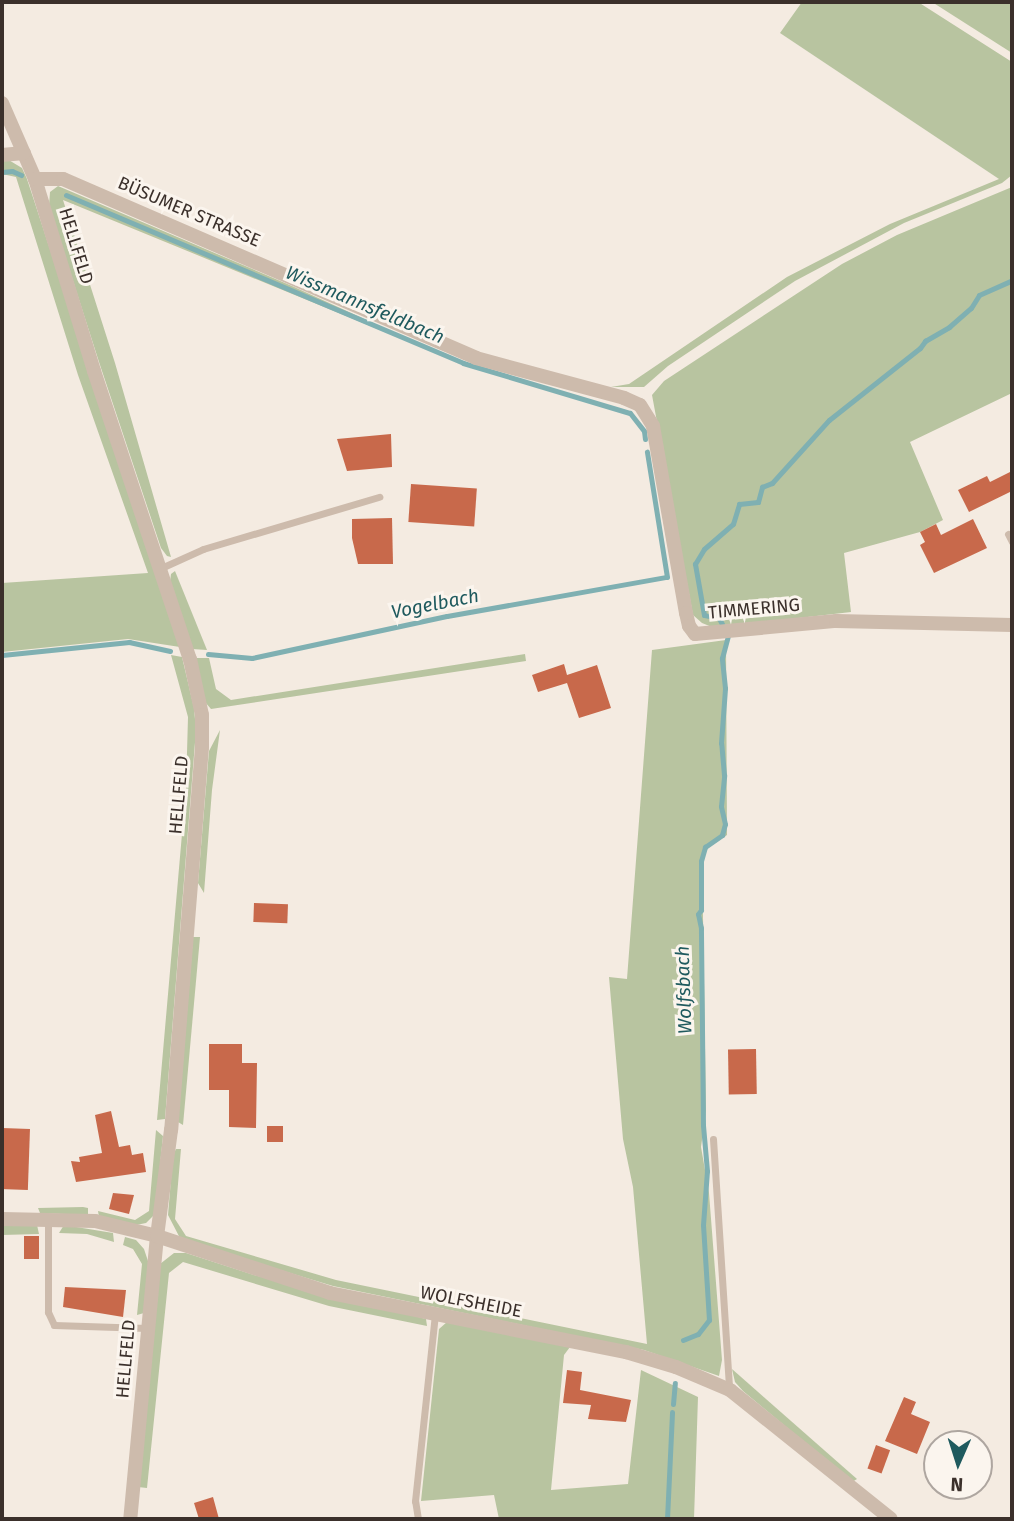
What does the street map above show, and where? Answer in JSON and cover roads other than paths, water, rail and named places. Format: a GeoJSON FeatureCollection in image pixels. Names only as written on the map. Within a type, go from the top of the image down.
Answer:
{"type":"FeatureCollection","features":[{"type":"Feature","properties":{"kind":"street","name":"HELLFELD"},"geometry":{"type":"LineString","coordinates":[[2,103],[35,179],[94,371],[190,659],[202,715],[202,747],[171,1130],[157,1236],[130,1519]]}},
{"type":"Feature","properties":{"kind":"street"},"geometry":{"type":"LineString","coordinates":[[2,155],[23,153]]}},
{"type":"Feature","properties":{"kind":"street","name":"BÜSUMER STRASSE"},"geometry":{"type":"LineString","coordinates":[[35,179],[63,178],[476,358],[624,398],[640,405]]}},
{"type":"Feature","properties":{"kind":"street","name":"TIMMERING"},"geometry":{"type":"LineString","coordinates":[[640,405],[653,426],[686,613],[689,626],[695,634],[836,621],[1012,625]]}},
{"type":"Feature","properties":{"kind":"street","name":"WOLFSHEIDE"},"geometry":{"type":"LineString","coordinates":[[2,1219],[95,1222],[157,1236],[330,1293],[626,1352],[676,1367],[730,1390],[891,1519]]}},
{"type":"Feature","properties":{"kind":"lane"},"geometry":{"type":"LineString","coordinates":[[161,568],[203,550],[379,497]]}},
{"type":"Feature","properties":{"kind":"lane"},"geometry":{"type":"LineString","coordinates":[[713,1139],[730,1390]]}},
{"type":"Feature","properties":{"kind":"lane"},"geometry":{"type":"LineString","coordinates":[[48,1219],[48,1312],[54,1325],[148,1328]]}},
{"type":"Feature","properties":{"kind":"lane"},"geometry":{"type":"LineString","coordinates":[[418,1519],[415,1501],[435,1315]]}},
{"type":"Feature","properties":{"kind":"waterway","name":"Wissmannsfeldbach"},"geometry":{"type":"LineString","coordinates":[[2,172],[12,171],[21,175]]}},
{"type":"Feature","properties":{"kind":"waterway","name":"Wissmannsfeldbach"},"geometry":{"type":"LineString","coordinates":[[66,195],[463,363],[630,413],[644,431],[645,439]]}},
{"type":"Feature","properties":{"kind":"waterway","name":"Vogelbach"},"geometry":{"type":"LineString","coordinates":[[722,624],[719,618],[704,615],[695,564],[704,549],[733,524],[739,504],[758,502],[762,487],[772,483],[829,420],[920,348],[925,341],[949,327],[971,308],[979,295],[1012,280]]}},
{"type":"Feature","properties":{"kind":"waterway","name":"Vogelbach"},"geometry":{"type":"LineString","coordinates":[[208,654],[252,658],[447,616],[667,577],[647,452]]}},
{"type":"Feature","properties":{"kind":"waterway","name":"Wolfsbach"},"geometry":{"type":"LineString","coordinates":[[683,1340],[698,1334],[709,1320],[703,1225],[707,1171],[703,1125],[701,928],[698,914],[701,910],[701,861],[705,847],[722,835],[725,824],[721,806],[724,775],[721,743],[725,688],[722,658],[728,636]]}},
{"type":"Feature","properties":{"kind":"waterway","name":"Vogelbach"},"geometry":{"type":"LineString","coordinates":[[2,655],[129,642],[170,651]]}},
{"type":"Feature","properties":{"kind":"waterway","name":"Wolfsbach"},"geometry":{"type":"LineString","coordinates":[[673,1404],[675,1383]]}},
{"type":"Feature","properties":{"kind":"waterway","name":"Wolfsbach"},"geometry":{"type":"LineString","coordinates":[[667,1519],[672,1412]]}}]}
